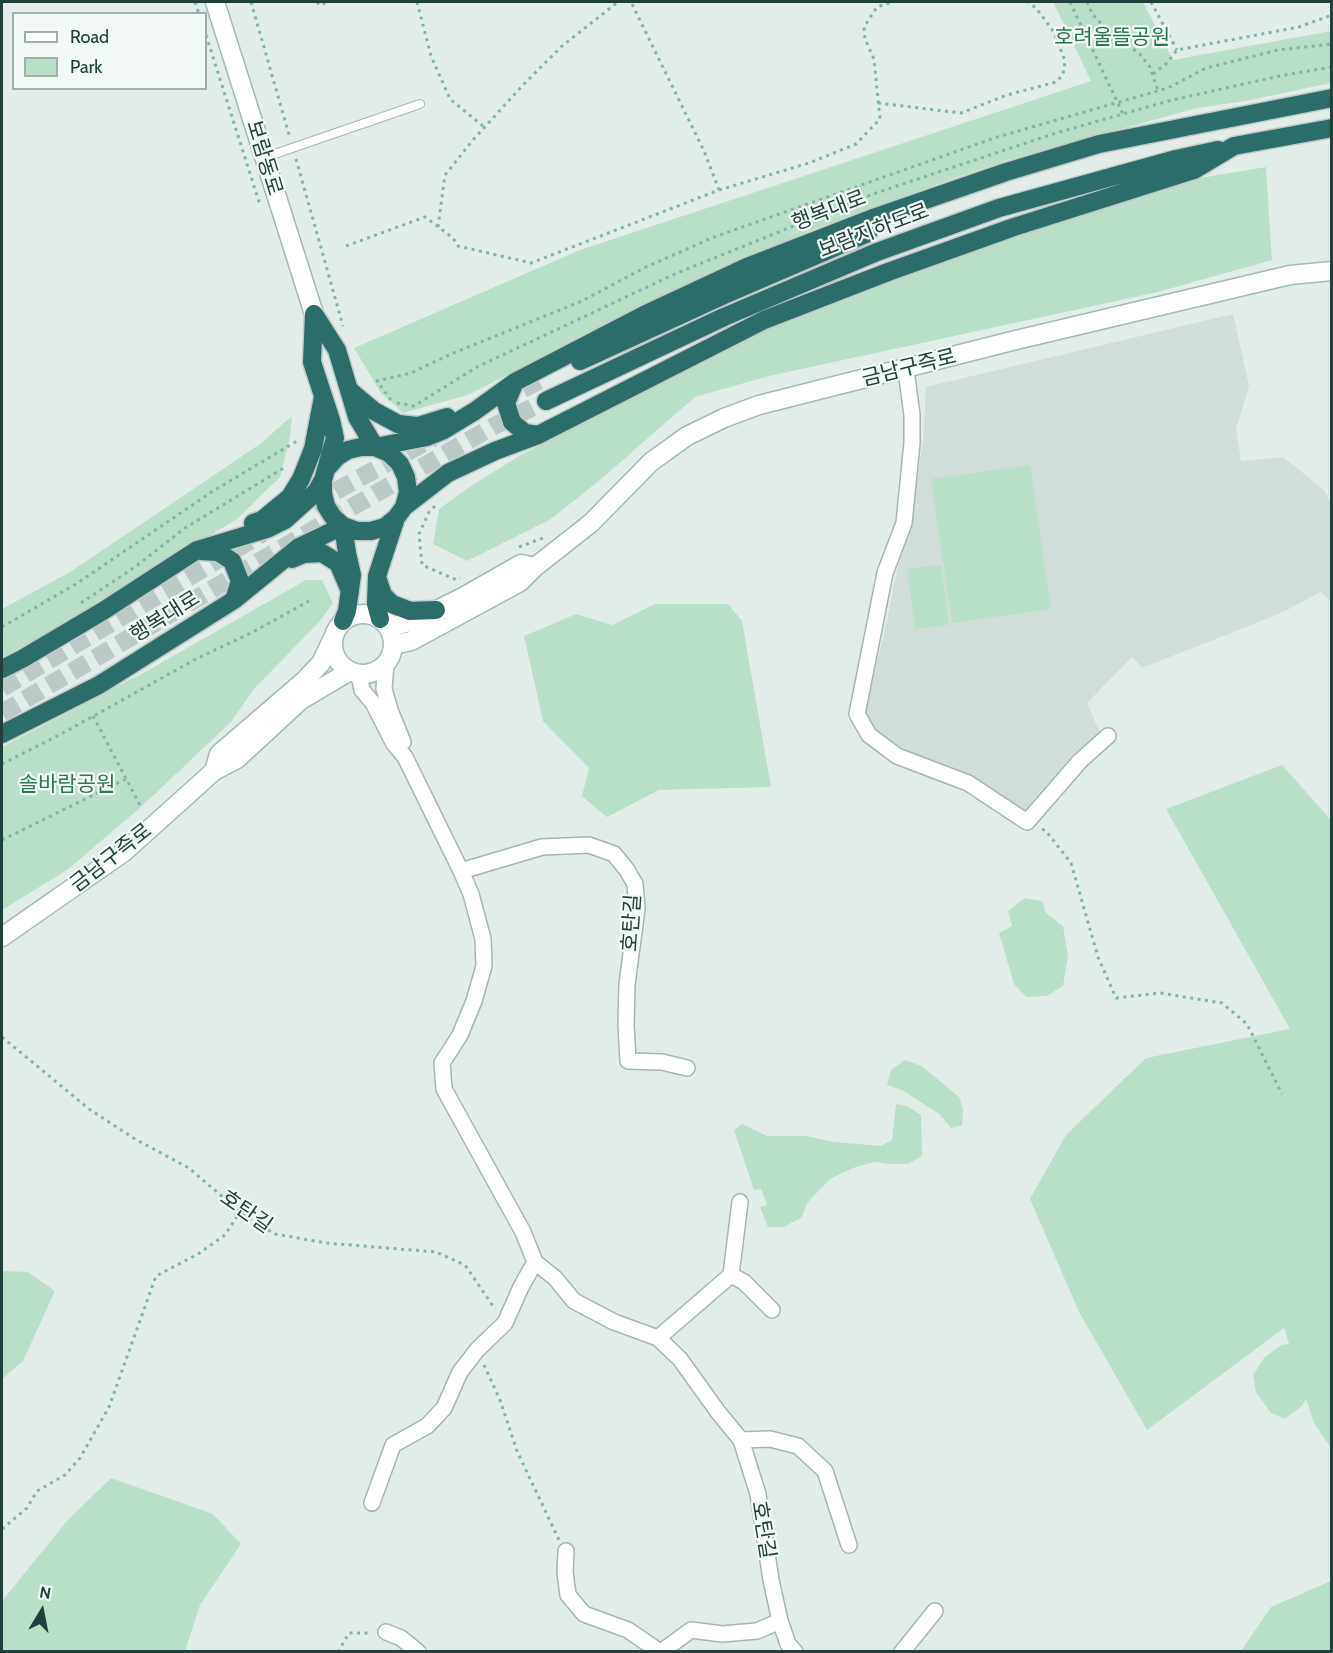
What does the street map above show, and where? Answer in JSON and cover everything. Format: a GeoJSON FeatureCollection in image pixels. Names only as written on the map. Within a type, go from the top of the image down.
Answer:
{"type":"FeatureCollection","features":[{"type":"Feature","properties":{"kind":"highway","name":"행복대로"},"geometry":{"type":"LineString","coordinates":[[375,447],[427,437],[475,411],[510,385],[644,315],[747,267],[876,217],[1006,172],[1099,144],[1332,98]]}},
{"type":"Feature","properties":{"kind":"highway","name":"보람지하도로"},"geometry":{"type":"LineString","coordinates":[[540,380],[724,294],[867,233],[988,188],[1227,120]]}},
{"type":"Feature","properties":{"kind":"highway"},"geometry":{"type":"LineString","coordinates":[[314,314],[312,362],[335,438],[322,493],[333,517],[343,526],[357,531],[371,531],[385,527],[448,473],[495,451],[538,435],[764,320],[1014,227],[1194,170],[1234,146],[1332,128]]}},
{"type":"Feature","properties":{"kind":"highway","name":"보람지하도로"},"geometry":{"type":"LineString","coordinates":[[546,401],[724,317],[877,252],[999,208],[1176,159],[1234,146]]}},
{"type":"Feature","properties":{"kind":"highway"},"geometry":{"type":"LineString","coordinates":[[314,314],[337,350],[357,417],[375,447]]}},
{"type":"Feature","properties":{"kind":"highway"},"geometry":{"type":"LineString","coordinates":[[349,390],[374,411],[398,424],[418,426],[445,418],[510,385]]}},
{"type":"Feature","properties":{"kind":"highway"},"geometry":{"type":"LineString","coordinates":[[510,385],[507,403],[513,422],[525,433],[538,435]]}},
{"type":"Feature","properties":{"kind":"highway"},"geometry":{"type":"LineString","coordinates":[[197,550],[227,533],[262,520],[290,497],[301,479],[313,449],[323,397]]}},
{"type":"Feature","properties":{"kind":"highway"},"geometry":{"type":"LineString","coordinates":[[326,474],[337,457],[348,450],[375,447],[389,453],[400,464],[406,477],[408,492],[377,576],[376,604],[380,619]]}},
{"type":"Feature","properties":{"kind":"highway","name":"행복대로"},"geometry":{"type":"LineString","coordinates":[[2,669],[103,611],[197,550],[267,529],[285,520],[316,492],[326,474]]}},
{"type":"Feature","properties":{"kind":"highway","name":"행복대로"},"geometry":{"type":"LineString","coordinates":[[2,734],[99,686],[234,600],[299,547],[343,526]]}},
{"type":"Feature","properties":{"kind":"highway"},"geometry":{"type":"LineString","coordinates":[[343,526],[346,553],[352,575],[347,611],[343,621]]}},
{"type":"Feature","properties":{"kind":"highway"},"geometry":{"type":"LineString","coordinates":[[197,550],[218,552],[232,561],[240,581],[234,600]]}},
{"type":"Feature","properties":{"kind":"highway"},"geometry":{"type":"LineString","coordinates":[[274,567],[304,554],[322,553],[338,563],[350,591]]}},
{"type":"Feature","properties":{"kind":"highway"},"geometry":{"type":"LineString","coordinates":[[377,576],[383,594],[392,604],[410,611],[436,610]]}},
{"type":"Feature","properties":{"kind":"main road","name":"보람동로"},"geometry":{"type":"LineString","coordinates":[[215,2],[314,314]]}},
{"type":"Feature","properties":{"kind":"main road","name":"금남구즉로"},"geometry":{"type":"LineString","coordinates":[[393,645],[411,641],[520,582],[535,567],[591,523],[651,462],[687,436],[724,418],[759,405],[906,370],[1016,340],[1290,275],[1332,271]]}},
{"type":"Feature","properties":{"kind":"main road","name":"금남구즉로"},"geometry":{"type":"LineString","coordinates":[[380,619],[394,626],[417,620],[521,564],[535,567]]}},
{"type":"Feature","properties":{"kind":"main road"},"geometry":{"type":"LineString","coordinates":[[371,615],[380,619],[387,626],[392,635],[393,645],[391,655],[378,670],[369,673],[355,672],[342,665],[336,657],[333,638],[336,629],[351,616],[371,615]]}},
{"type":"Feature","properties":{"kind":"main road","name":"금남구즉로"},"geometry":{"type":"LineString","coordinates":[[214,771],[219,754],[305,680],[321,663],[333,638]]}},
{"type":"Feature","properties":{"kind":"main road","name":"금남구즉로"},"geometry":{"type":"LineString","coordinates":[[2,937],[124,852],[214,771],[237,759],[301,700],[355,672]]}},
{"type":"Feature","properties":{"kind":"street"},"geometry":{"type":"LineString","coordinates":[[906,370],[912,415],[912,443],[903,523],[885,573],[857,714],[869,735],[897,756],[968,783],[1027,822],[1080,761],[1108,736]]}},
{"type":"Feature","properties":{"kind":"street","name":"호탄길"},"geometry":{"type":"LineString","coordinates":[[386,663],[384,689],[404,744],[405,757]]}},
{"type":"Feature","properties":{"kind":"street","name":"호탄길"},"geometry":{"type":"LineString","coordinates":[[355,672],[362,690],[373,703],[394,744],[405,757],[461,871],[471,894],[483,939],[484,966],[474,1001],[460,1035],[442,1063],[444,1089],[523,1232],[535,1262],[555,1278],[574,1301],[614,1322],[658,1338],[680,1359],[741,1440],[758,1494],[771,1580],[787,1649]]}},
{"type":"Feature","properties":{"kind":"street","name":"호탄길"},"geometry":{"type":"LineString","coordinates":[[461,871],[542,847],[589,845],[614,854],[635,884],[637,909],[627,984],[628,1061],[662,1062],[687,1068]]}},
{"type":"Feature","properties":{"kind":"street"},"geometry":{"type":"LineString","coordinates":[[658,1338],[731,1275],[740,1202]]}},
{"type":"Feature","properties":{"kind":"street"},"geometry":{"type":"LineString","coordinates":[[372,1503],[393,1444],[427,1426],[444,1408],[460,1372],[477,1350],[505,1323],[535,1262]]}},
{"type":"Feature","properties":{"kind":"street"},"geometry":{"type":"LineString","coordinates":[[731,1275],[744,1282],[772,1310]]}},
{"type":"Feature","properties":{"kind":"street"},"geometry":{"type":"LineString","coordinates":[[741,1440],[770,1439],[798,1446],[818,1465],[825,1472],[849,1545]]}},
{"type":"Feature","properties":{"kind":"street"},"geometry":{"type":"LineString","coordinates":[[566,1551],[565,1572],[568,1595],[584,1614],[628,1630],[660,1652],[691,1630],[722,1634],[757,1631],[780,1621]]}},
{"type":"Feature","properties":{"kind":"street"},"geometry":{"type":"LineString","coordinates":[[902,1652],[935,1611]]}},
{"type":"Feature","properties":{"kind":"street"},"geometry":{"type":"LineString","coordinates":[[386,1632],[401,1638],[418,1652]]}},
{"type":"Feature","properties":{"kind":"lane"},"geometry":{"type":"LineString","coordinates":[[264,157],[420,104]]}},
{"type":"Feature","properties":{"kind":"path"},"geometry":{"type":"LineString","coordinates":[[251,2],[345,334]]}},
{"type":"Feature","properties":{"kind":"path"},"geometry":{"type":"LineString","coordinates":[[317,2],[320,5],[328,2]]}},
{"type":"Feature","properties":{"kind":"path"},"geometry":{"type":"LineString","coordinates":[[417,2],[431,56],[450,99],[484,127]]}},
{"type":"Feature","properties":{"kind":"path"},"geometry":{"type":"LineString","coordinates":[[438,227],[445,175],[484,127],[562,46],[618,2]]}},
{"type":"Feature","properties":{"kind":"path"},"geometry":{"type":"LineString","coordinates":[[631,2],[704,151],[719,190]]}},
{"type":"Feature","properties":{"kind":"path"},"geometry":{"type":"LineString","coordinates":[[346,246],[425,217],[453,238],[458,246],[531,263],[719,190],[809,163],[856,144],[880,119],[874,59],[865,39],[864,27],[877,7],[892,2]]}},
{"type":"Feature","properties":{"kind":"path"},"geometry":{"type":"LineString","coordinates":[[878,104],[961,113],[1007,95],[1056,82],[1063,75],[1065,61],[1054,32],[1036,8],[1028,2]]}},
{"type":"Feature","properties":{"kind":"path"},"geometry":{"type":"LineString","coordinates":[[1070,2],[1123,114]]}},
{"type":"Feature","properties":{"kind":"path"},"geometry":{"type":"LineString","coordinates":[[1087,2],[1093,15],[1113,36],[1139,53],[1150,67],[1158,91]]}},
{"type":"Feature","properties":{"kind":"path"},"geometry":{"type":"LineString","coordinates":[[1151,2],[1177,50]]}},
{"type":"Feature","properties":{"kind":"path"},"geometry":{"type":"LineString","coordinates":[[1153,74],[1167,63],[1177,50],[1299,27],[1332,15]]}},
{"type":"Feature","properties":{"kind":"path"},"geometry":{"type":"LineString","coordinates":[[207,38],[262,211]]}},
{"type":"Feature","properties":{"kind":"path"},"geometry":{"type":"LineString","coordinates":[[414,406],[392,402],[377,381],[411,374],[451,354],[571,305],[644,268],[714,237],[994,138],[1168,88],[1206,68],[1278,50],[1332,44]]}},
{"type":"Feature","properties":{"kind":"path"},"geometry":{"type":"LineString","coordinates":[[2,627],[76,584],[213,491],[303,438]]}},
{"type":"Feature","properties":{"kind":"path"},"geometry":{"type":"LineString","coordinates":[[79,604],[135,567],[185,528],[278,472],[295,459]]}},
{"type":"Feature","properties":{"kind":"path"},"geometry":{"type":"LineString","coordinates":[[2,764],[309,601]]}},
{"type":"Feature","properties":{"kind":"path"},"geometry":{"type":"LineString","coordinates":[[93,716],[141,807]]}},
{"type":"Feature","properties":{"kind":"path"},"geometry":{"type":"LineString","coordinates":[[2,840],[126,779]]}},
{"type":"Feature","properties":{"kind":"path"},"geometry":{"type":"LineString","coordinates":[[1027,822],[1046,831],[1071,863],[1098,957],[1116,998],[1160,993],[1222,1003],[1247,1024],[1282,1094]]}},
{"type":"Feature","properties":{"kind":"path","name":"호탄길"},"geometry":{"type":"LineString","coordinates":[[2,1037],[89,1109],[135,1139],[189,1168],[240,1212],[275,1234],[326,1243],[436,1252],[465,1265],[505,1323]]}},
{"type":"Feature","properties":{"kind":"path"},"geometry":{"type":"LineString","coordinates":[[2,1529],[27,1508],[37,1491],[66,1474],[80,1458],[109,1407],[156,1276],[198,1254],[225,1235],[240,1212]]}},
{"type":"Feature","properties":{"kind":"path"},"geometry":{"type":"LineString","coordinates":[[477,1350],[501,1400],[517,1451],[530,1482],[566,1551]]}},
{"type":"Feature","properties":{"kind":"path"},"geometry":{"type":"LineString","coordinates":[[338,1652],[349,1633],[386,1632]]}},
{"type":"Feature","properties":{"kind":"shaded area"},"geometry":{"type":"Polygon","coordinates":[[[1233,314],[1249,386],[1236,429],[1241,461],[1283,457],[1324,490],[1331,502],[1331,601],[1320,592],[1287,610],[1142,668],[1132,657],[1087,703],[1101,735],[1025,815],[910,758],[863,717],[907,536],[923,442],[926,387],[1233,314]]]}},
{"type":"Feature","properties":{"kind":"green space","name":"호려울뜰공원"},"geometry":{"type":"Polygon","coordinates":[[[1053,2],[1143,2],[1173,60],[1331,31],[1331,83],[1246,101],[1197,108],[1008,160],[951,179],[810,231],[685,285],[468,395],[403,413],[381,393],[354,348],[580,250],[1091,81],[1053,2]]]}},
{"type":"Feature","properties":{"kind":"green space"},"geometry":{"type":"Polygon","coordinates":[[[1266,167],[1272,260],[1158,292],[769,376],[695,397],[600,480],[551,519],[467,561],[433,544],[439,509],[471,486],[519,456],[755,331],[912,269],[1153,186],[1266,167]]]}},
{"type":"Feature","properties":{"kind":"green space"},"geometry":{"type":"Polygon","coordinates":[[[292,416],[290,437],[280,477],[237,519],[60,627],[2,657],[2,609],[70,572],[260,444],[292,416]]]}},
{"type":"Feature","properties":{"kind":"green space"},"geometry":{"type":"Polygon","coordinates":[[[1030,465],[1051,609],[952,623],[931,479],[1030,465]]]}},
{"type":"Feature","properties":{"kind":"green space"},"geometry":{"type":"Polygon","coordinates":[[[941,565],[949,625],[915,629],[907,569],[941,565]]]}},
{"type":"Feature","properties":{"kind":"green space","name":"솔바람공원"},"geometry":{"type":"Polygon","coordinates":[[[306,580],[322,580],[333,603],[320,621],[254,689],[231,722],[141,807],[67,870],[2,910],[2,747],[145,672],[306,580]]]}},
{"type":"Feature","properties":{"kind":"green space"},"geometry":{"type":"Polygon","coordinates":[[[655,604],[728,604],[742,621],[771,787],[659,790],[607,817],[582,796],[589,768],[543,721],[524,636],[576,614],[612,625],[655,604]]]}},
{"type":"Feature","properties":{"kind":"green space"},"geometry":{"type":"Polygon","coordinates":[[[1282,765],[1331,820],[1331,1448],[1314,1423],[1306,1399],[1302,1406],[1285,1419],[1271,1413],[1256,1392],[1253,1375],[1264,1358],[1281,1345],[1289,1344],[1284,1328],[1147,1430],[1079,1312],[1030,1199],[1066,1135],[1146,1058],[1290,1029],[1166,809],[1282,765]]]}},
{"type":"Feature","properties":{"kind":"green space"},"geometry":{"type":"Polygon","coordinates":[[[1025,898],[1042,901],[1046,913],[1063,926],[1068,956],[1063,986],[1047,996],[1026,997],[1014,984],[999,933],[1012,926],[1008,911],[1025,898]]]}},
{"type":"Feature","properties":{"kind":"green space"},"geometry":{"type":"Polygon","coordinates":[[[905,1060],[922,1066],[959,1097],[963,1109],[962,1125],[951,1128],[939,1114],[902,1090],[887,1085],[891,1070],[905,1060]]]}},
{"type":"Feature","properties":{"kind":"green space"},"geometry":{"type":"Polygon","coordinates":[[[896,1104],[907,1106],[921,1115],[922,1156],[908,1164],[874,1162],[853,1168],[830,1179],[808,1202],[801,1218],[783,1227],[768,1227],[760,1207],[767,1205],[761,1189],[754,1190],[734,1130],[742,1124],[767,1136],[806,1136],[834,1142],[881,1146],[892,1140],[896,1104]]]}},
{"type":"Feature","properties":{"kind":"green space"},"geometry":{"type":"Polygon","coordinates":[[[2,1271],[28,1272],[55,1291],[23,1361],[2,1379],[2,1271]]]}},
{"type":"Feature","properties":{"kind":"green space"},"geometry":{"type":"Polygon","coordinates":[[[111,1478],[213,1514],[241,1544],[200,1605],[185,1651],[2,1651],[2,1601],[67,1521],[111,1478]]]}},
{"type":"Feature","properties":{"kind":"green space"},"geometry":{"type":"Polygon","coordinates":[[[1331,1581],[1331,1651],[1241,1651],[1271,1607],[1331,1581]]]}},
{"type":"Feature","properties":{"kind":"tunnel"},"geometry":{"type":"LineString","coordinates":[[499,402],[540,380]]}},
{"type":"Feature","properties":{"kind":"tunnel"},"geometry":{"type":"LineString","coordinates":[[2,713],[340,514],[494,426],[546,401]]}},
{"type":"Feature","properties":{"kind":"tunnel"},"geometry":{"type":"LineString","coordinates":[[312,504],[433,438]]}},
{"type":"Feature","properties":{"kind":"tunnel"},"geometry":{"type":"LineString","coordinates":[[2,688],[263,533]]}}]}
